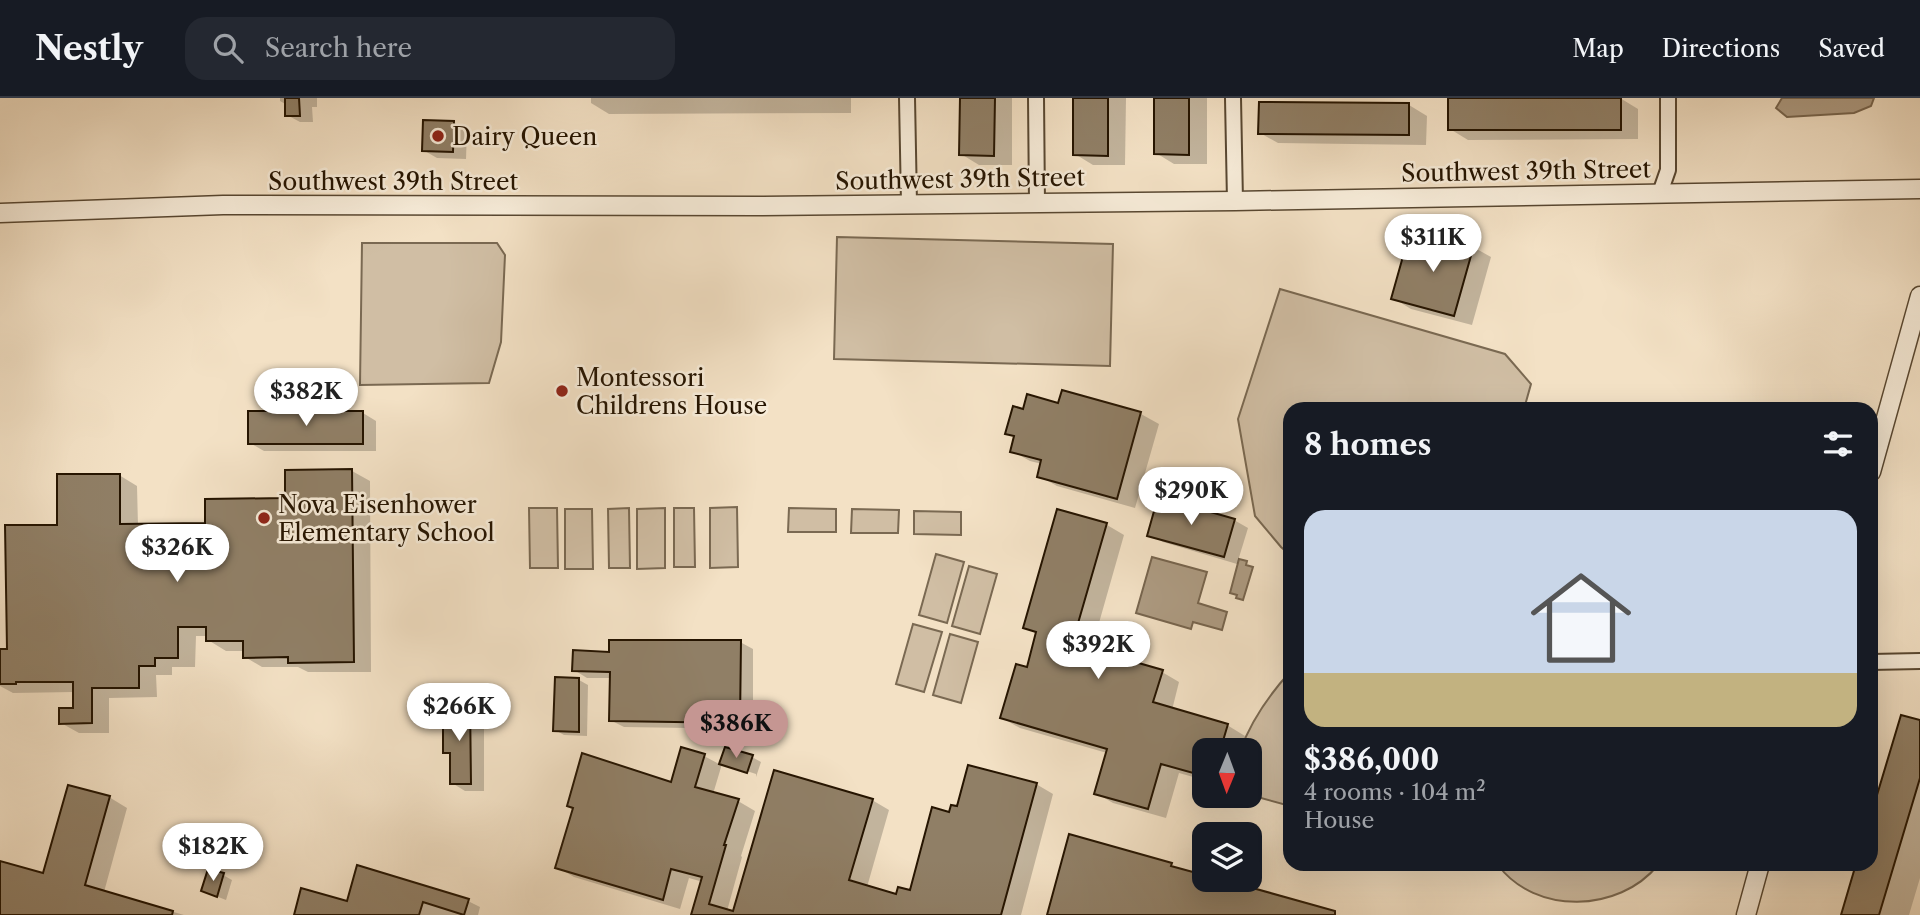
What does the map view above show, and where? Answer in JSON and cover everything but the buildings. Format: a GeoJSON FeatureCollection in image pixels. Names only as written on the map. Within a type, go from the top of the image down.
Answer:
{"type":"FeatureCollection","features":[{"type":"Feature","properties":{"kind":"street"},"geometry":{"type":"LineString","coordinates":[[907,98],[909,204]]}},
{"type":"Feature","properties":{"kind":"street"},"geometry":{"type":"LineString","coordinates":[[1036,98],[1037,203]]}},
{"type":"Feature","properties":{"kind":"street"},"geometry":{"type":"LineString","coordinates":[[1233,98],[1235,201]]}},
{"type":"Feature","properties":{"kind":"street"},"geometry":{"type":"LineString","coordinates":[[1660,193],[1668,170],[1668,98]]}},
{"type":"Feature","properties":{"kind":"street","name":"Southwest 39th Street"},"geometry":{"type":"LineString","coordinates":[[0,213],[223,205],[763,206],[1920,189]]}},
{"type":"Feature","properties":{"kind":"street"},"geometry":{"type":"LineString","coordinates":[[1878,447],[1920,296]]}},
{"type":"Feature","properties":{"kind":"street"},"geometry":{"type":"LineString","coordinates":[[1878,662],[1920,661]]}},
{"type":"Feature","properties":{"kind":"street"},"geometry":{"type":"LineString","coordinates":[[1746,915],[1758,871]]}},
{"type":"Feature","properties":{"kind":"shaded area"},"geometry":{"type":"Polygon","coordinates":[[[1782,98],[1874,98],[1871,106],[1854,113],[1787,117],[1776,108],[1782,98]]]}},
{"type":"Feature","properties":{"kind":"shaded area"},"geometry":{"type":"Polygon","coordinates":[[[837,237],[1113,244],[1110,366],[834,359],[837,237]]]}},
{"type":"Feature","properties":{"kind":"shaded area"},"geometry":{"type":"Polygon","coordinates":[[[362,243],[497,243],[505,255],[501,342],[489,383],[360,385],[362,243]]]}},
{"type":"Feature","properties":{"kind":"shaded area"},"geometry":{"type":"Polygon","coordinates":[[[1280,289],[1505,354],[1531,384],[1526,402],[1283,402],[1283,549],[1255,516],[1238,419],[1280,289]]]}},
{"type":"Feature","properties":{"kind":"shaded area"},"geometry":{"type":"Polygon","coordinates":[[[737,507],[738,567],[710,568],[710,508],[737,507]]]}},
{"type":"Feature","properties":{"kind":"shaded area"},"geometry":{"type":"Polygon","coordinates":[[[529,508],[557,508],[558,568],[530,568],[529,508]]]}},
{"type":"Feature","properties":{"kind":"shaded area"},"geometry":{"type":"Polygon","coordinates":[[[629,508],[630,568],[609,568],[608,509],[629,508]]]}},
{"type":"Feature","properties":{"kind":"shaded area"},"geometry":{"type":"Polygon","coordinates":[[[665,508],[665,568],[637,569],[637,509],[665,508]]]}},
{"type":"Feature","properties":{"kind":"shaded area"},"geometry":{"type":"Polygon","coordinates":[[[674,508],[694,508],[695,567],[674,567],[674,508]]]}},
{"type":"Feature","properties":{"kind":"shaded area"},"geometry":{"type":"Polygon","coordinates":[[[789,508],[836,509],[836,532],[788,532],[789,508]]]}},
{"type":"Feature","properties":{"kind":"shaded area"},"geometry":{"type":"Polygon","coordinates":[[[565,509],[592,509],[593,569],[565,569],[565,509]]]}},
{"type":"Feature","properties":{"kind":"shaded area"},"geometry":{"type":"Polygon","coordinates":[[[852,509],[899,510],[898,533],[851,533],[852,509]]]}},
{"type":"Feature","properties":{"kind":"shaded area"},"geometry":{"type":"Polygon","coordinates":[[[914,511],[961,512],[961,535],[914,534],[914,511]]]}},
{"type":"Feature","properties":{"kind":"shaded area"},"geometry":{"type":"Polygon","coordinates":[[[936,554],[964,562],[947,623],[919,615],[936,554]]]}},
{"type":"Feature","properties":{"kind":"shaded area"},"geometry":{"type":"Polygon","coordinates":[[[1152,557],[1207,572],[1198,603],[1227,612],[1222,630],[1193,622],[1191,629],[1136,613],[1152,557]]]}},
{"type":"Feature","properties":{"kind":"shaded area"},"geometry":{"type":"Polygon","coordinates":[[[1239,559],[1247,561],[1246,565],[1253,567],[1243,600],[1230,593],[1239,559]]]}},
{"type":"Feature","properties":{"kind":"shaded area"},"geometry":{"type":"Polygon","coordinates":[[[969,566],[997,574],[980,634],[952,626],[969,566]]]}},
{"type":"Feature","properties":{"kind":"shaded area"},"geometry":{"type":"Polygon","coordinates":[[[913,624],[942,632],[924,692],[896,684],[913,624]]]}},
{"type":"Feature","properties":{"kind":"shaded area"},"geometry":{"type":"Polygon","coordinates":[[[950,634],[978,642],[961,703],[933,695],[950,634]]]}},
{"type":"Feature","properties":{"kind":"shaded area"},"geometry":{"type":"Polygon","coordinates":[[[1283,680],[1283,804],[1262,798],[1262,738],[1245,738],[1261,709],[1283,680]]]}},
{"type":"Feature","properties":{"kind":"shaded area"},"geometry":{"type":"Polygon","coordinates":[[[1504,871],[1652,871],[1622,892],[1577,902],[1555,900],[1533,893],[1504,871]]]}},
{"type":"Feature","properties":{"kind":"place","name":"Dairy Queen"},"geometry":{"type":"Point","coordinates":[438,136]}},
{"type":"Feature","properties":{"kind":"place","name":"Montessori Childrens House"},"geometry":{"type":"Point","coordinates":[562,391]}},
{"type":"Feature","properties":{"kind":"place","name":"Nova Eisenhower Elementary School"},"geometry":{"type":"Point","coordinates":[264,518]}}]}
